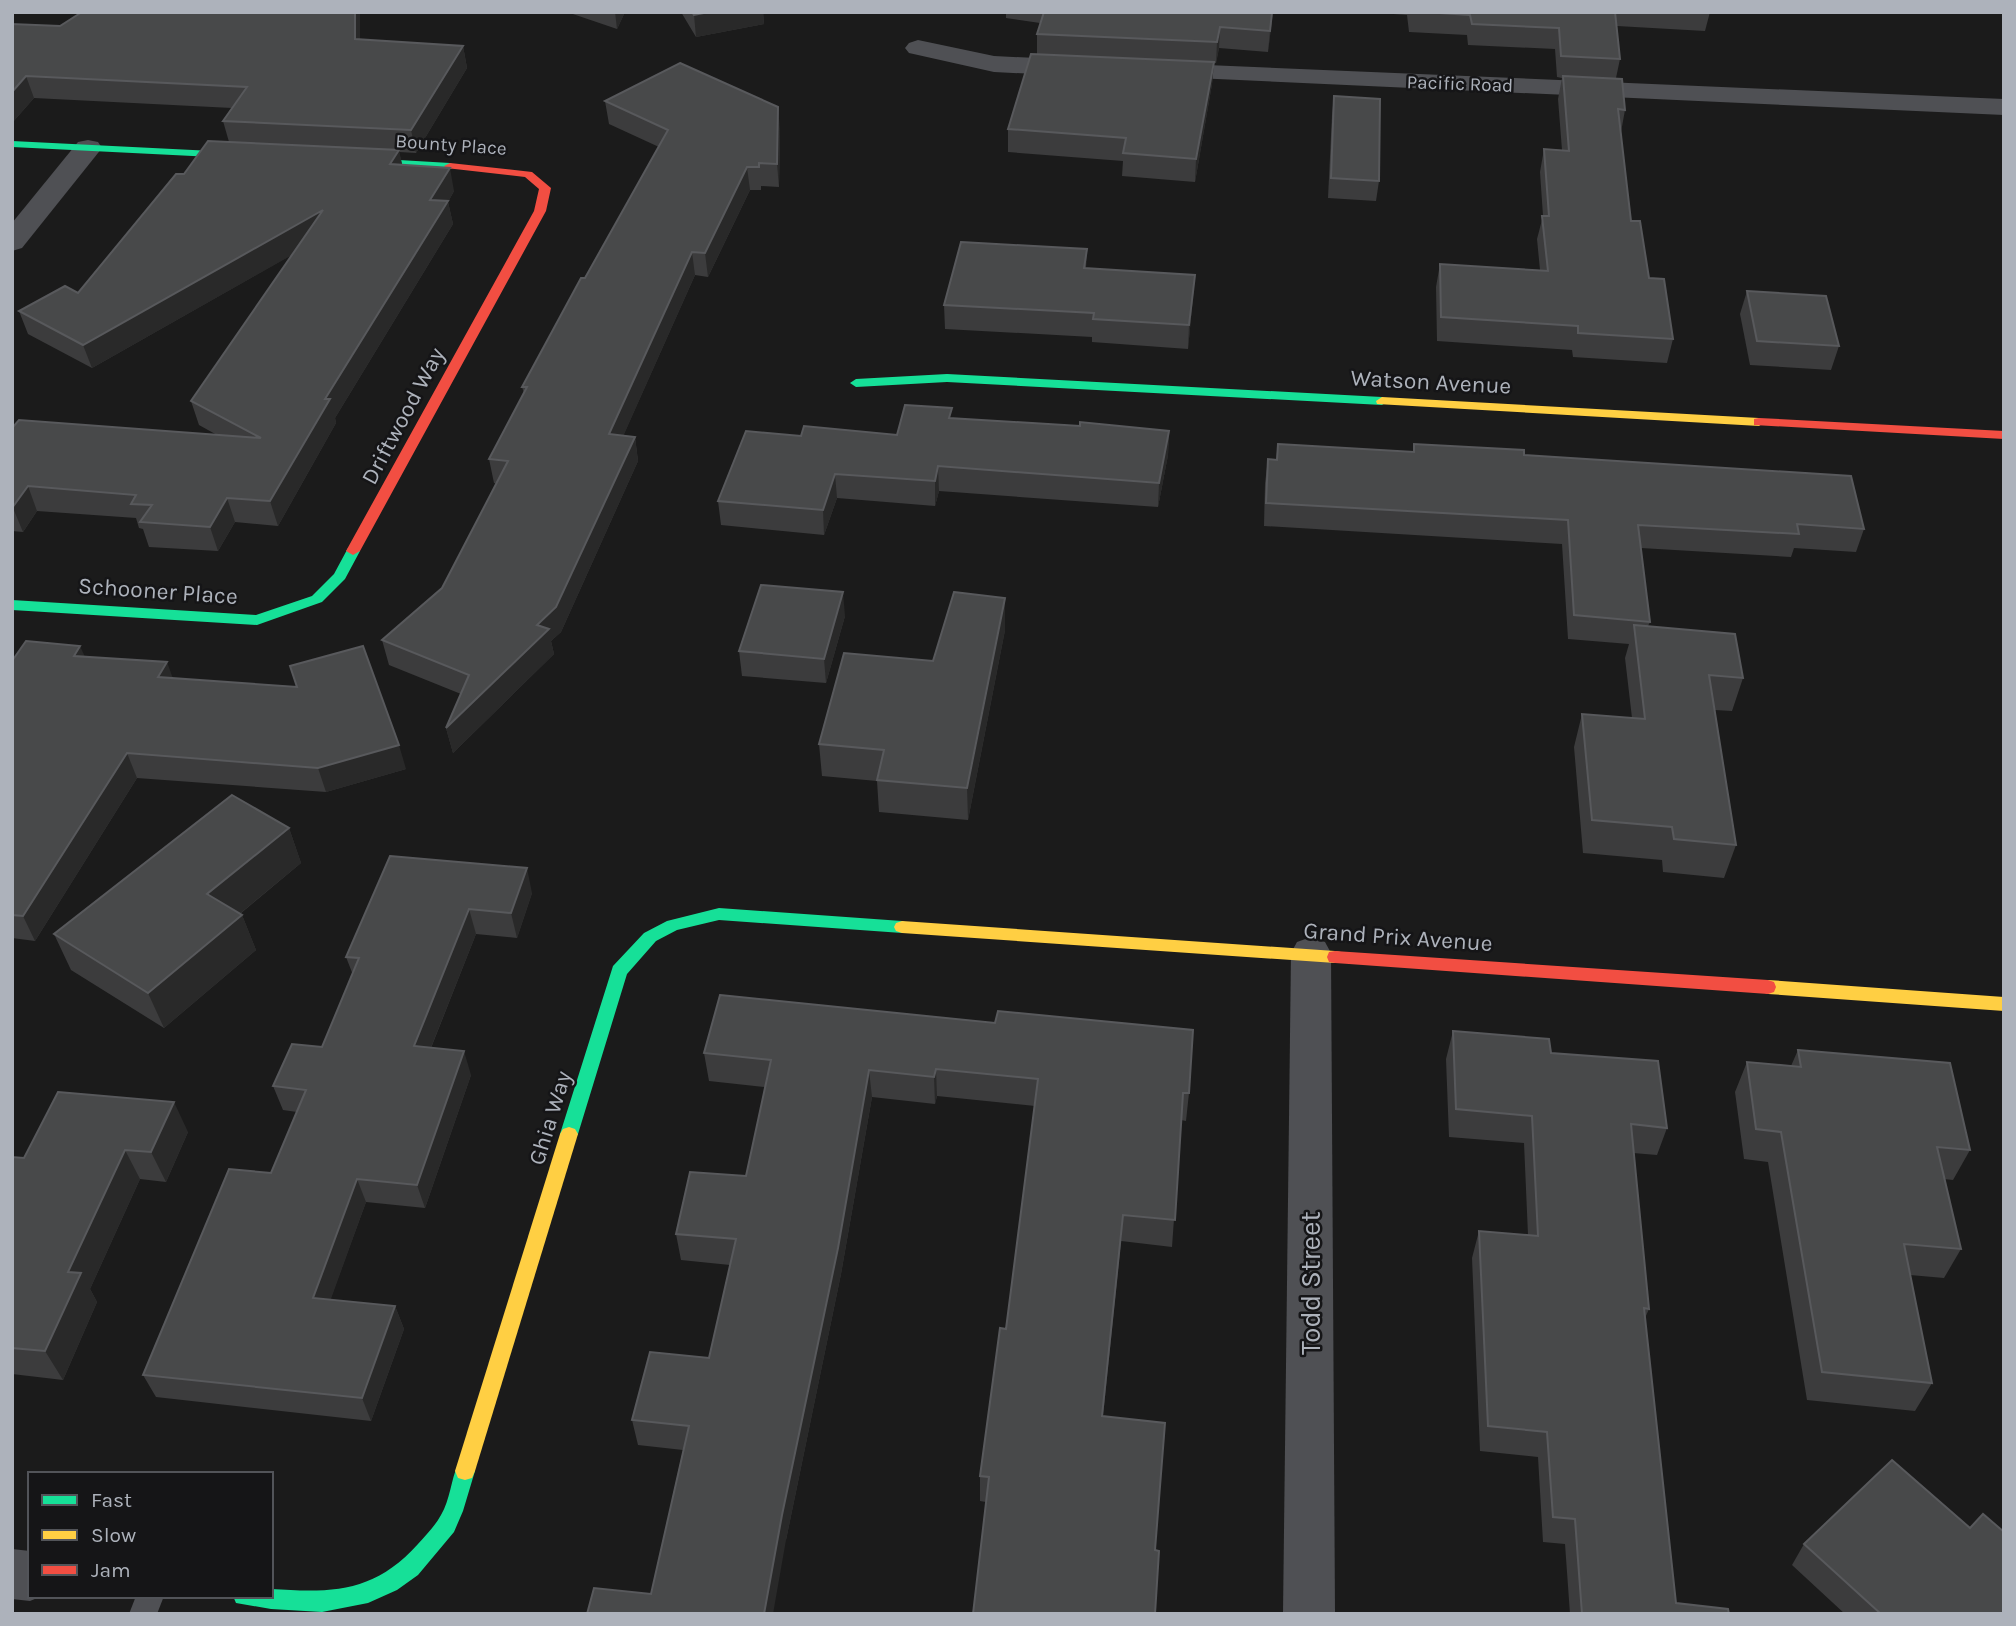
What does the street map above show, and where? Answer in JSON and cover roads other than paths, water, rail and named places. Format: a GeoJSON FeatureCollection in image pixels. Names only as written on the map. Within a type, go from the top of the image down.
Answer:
{"type":"FeatureCollection","features":[{"type":"Feature","properties":{"kind":"street"},"geometry":{"type":"LineString","coordinates":[[918,48],[994,64],[1101,69]]}},
{"type":"Feature","properties":{"kind":"street","name":"Pacific Road"},"geometry":{"type":"LineString","coordinates":[[1128,70],[2004,107]]}},
{"type":"Feature","properties":{"kind":"street"},"geometry":{"type":"LineString","coordinates":[[12,144],[267,156]]}},
{"type":"Feature","properties":{"kind":"street"},"geometry":{"type":"LineString","coordinates":[[12,242],[88,148]]}},
{"type":"Feature","properties":{"kind":"street","name":"Bounty Place"},"geometry":{"type":"LineString","coordinates":[[336,159],[474,166],[528,174],[545,188],[540,211],[530,229]]}},
{"type":"Feature","properties":{"kind":"street","name":"Driftwood Way"},"geometry":{"type":"LineString","coordinates":[[299,608],[317,600],[340,576],[530,229]]}},
{"type":"Feature","properties":{"kind":"street","name":"Watson Avenue"},"geometry":{"type":"LineString","coordinates":[[856,383],[947,378],[2004,435]]}},
{"type":"Feature","properties":{"kind":"street","name":"Schooner Place"},"geometry":{"type":"LineString","coordinates":[[12,605],[257,620],[299,608]]}},
{"type":"Feature","properties":{"kind":"street","name":"Ghia Way"},"geometry":{"type":"LineString","coordinates":[[262,1598],[362,1598],[402,1577],[450,1519],[619,971],[636,945],[679,921],[719,914],[789,918]]}},
{"type":"Feature","properties":{"kind":"street","name":"Grand Prix Avenue"},"geometry":{"type":"LineString","coordinates":[[789,918],[2004,1004]]}},
{"type":"Feature","properties":{"kind":"street","name":"Todd Street"},"geometry":{"type":"LineString","coordinates":[[1309,1614],[1311,953]]}}]}
